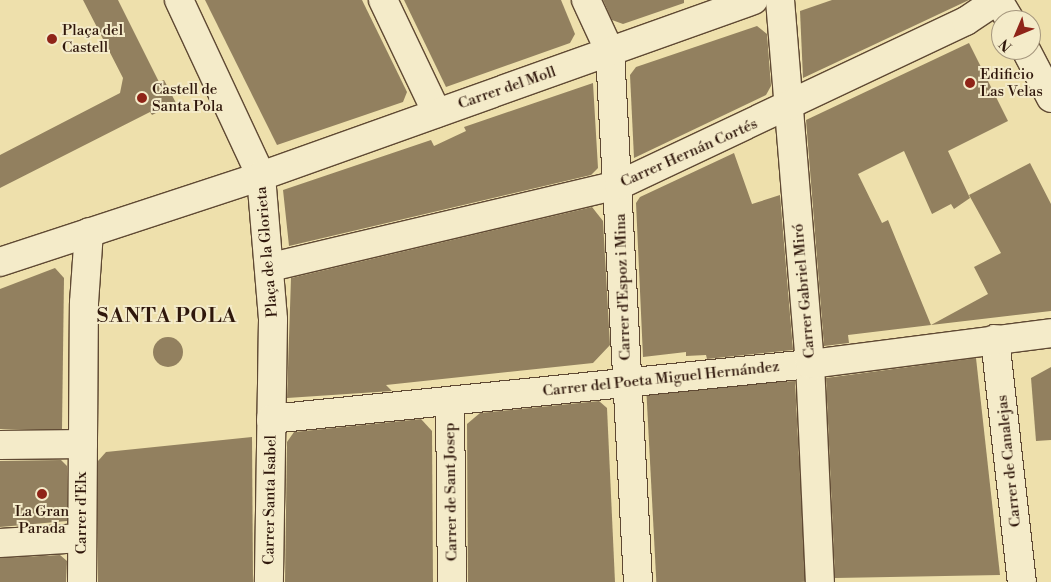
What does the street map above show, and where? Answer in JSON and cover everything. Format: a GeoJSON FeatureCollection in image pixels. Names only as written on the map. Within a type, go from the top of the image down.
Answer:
{"type":"FeatureCollection","features":[{"type":"Feature","properties":{"kind":"street"},"geometry":{"type":"LineString","coordinates":[[179,0],[261,176]]}},
{"type":"Feature","properties":{"kind":"street"},"geometry":{"type":"LineString","coordinates":[[383,0],[437,113]]}},
{"type":"Feature","properties":{"kind":"street"},"geometry":{"type":"LineString","coordinates":[[586,0],[610,52]]}},
{"type":"Feature","properties":{"kind":"street","name":"Carrer del Moll"},"geometry":{"type":"LineString","coordinates":[[261,176],[754,0]]}},
{"type":"Feature","properties":{"kind":"street","name":"Carrer Gabriel Miró"},"geometry":{"type":"LineString","coordinates":[[780,0],[810,364],[820,582]]}},
{"type":"Feature","properties":{"kind":"street","name":"Carrer Hernán Cortés"},"geometry":{"type":"LineString","coordinates":[[271,267],[619,185],[789,107],[966,21],[998,0]]}},
{"type":"Feature","properties":{"kind":"street","name":"Carrer d'Espoz i Mina"},"geometry":{"type":"LineString","coordinates":[[610,52],[619,185],[626,382],[638,582]]}},
{"type":"Feature","properties":{"kind":"street"},"geometry":{"type":"LineString","coordinates":[[1031,60],[1051,98]]}},
{"type":"Feature","properties":{"kind":"street","name":"Plaça de la Glorieta"},"geometry":{"type":"LineString","coordinates":[[0,262],[261,176],[271,267],[271,418]]}},
{"type":"Feature","properties":{"kind":"street"},"geometry":{"type":"LineString","coordinates":[[0,445],[83,444],[84,303],[89,232]]}},
{"type":"Feature","properties":{"kind":"street","name":"Carrer del Poeta Miguel Hernández"},"geometry":{"type":"LineString","coordinates":[[271,418],[450,402],[810,364],[1051,333]]}},
{"type":"Feature","properties":{"kind":"street","name":"Carrer de Canalejas"},"geometry":{"type":"LineString","coordinates":[[995,339],[1022,582]]}},
{"type":"Feature","properties":{"kind":"street","name":"Carrer de Sant Josep"},"geometry":{"type":"LineString","coordinates":[[450,402],[452,582]]}},
{"type":"Feature","properties":{"kind":"street","name":"Carrer Santa Isabel"},"geometry":{"type":"LineString","coordinates":[[269,582],[271,418]]}},
{"type":"Feature","properties":{"kind":"street","name":"Carrer d'Elx"},"geometry":{"type":"LineString","coordinates":[[82,582],[83,444]]}},
{"type":"Feature","properties":{"kind":"street"},"geometry":{"type":"LineString","coordinates":[[0,543],[82,538]]}},
{"type":"Feature","properties":{"kind":"building","name":"Castell de Santa Pola"},"geometry":{"type":"Polygon","coordinates":[[[83,0],[118,0],[159,82],[164,80],[176,103],[152,115],[150,112],[0,188],[0,155],[120,93],[123,78],[83,0]]]}},
{"type":"Feature","properties":{"kind":"building"},"geometry":{"type":"Polygon","coordinates":[[[205,0],[362,0],[407,92],[403,102],[277,145],[205,0]]]}},
{"type":"Feature","properties":{"kind":"building"},"geometry":{"type":"Polygon","coordinates":[[[404,0],[561,0],[575,34],[570,43],[446,87],[404,0]]]}},
{"type":"Feature","properties":{"kind":"building"},"geometry":{"type":"Polygon","coordinates":[[[603,0],[684,0],[684,3],[623,24],[612,20],[603,0]]]}},
{"type":"Feature","properties":{"kind":"building"},"geometry":{"type":"Polygon","coordinates":[[[832,0],[969,0],[803,78],[800,11],[832,0]]]}},
{"type":"Feature","properties":{"kind":"building"},"geometry":{"type":"Polygon","coordinates":[[[757,26],[767,34],[771,86],[766,95],[634,158],[630,75],[636,67],[757,26]]]}},
{"type":"Feature","properties":{"kind":"building"},"geometry":{"type":"Polygon","coordinates":[[[969,43],[1008,121],[948,151],[970,198],[954,209],[951,204],[932,214],[904,151],[858,174],[882,223],[888,220],[931,325],[848,335],[849,343],[824,346],[806,120],[969,43]]]}},
{"type":"Feature","properties":{"kind":"building"},"geometry":{"type":"Polygon","coordinates":[[[593,83],[598,168],[591,175],[289,246],[283,190],[431,140],[434,146],[466,131],[464,127],[593,83]]]}},
{"type":"Feature","properties":{"kind":"building"},"geometry":{"type":"Polygon","coordinates":[[[734,153],[752,204],[780,195],[793,350],[707,359],[706,355],[686,356],[686,352],[643,357],[636,203],[640,197],[734,153]]]}},
{"type":"Feature","properties":{"kind":"building"},"geometry":{"type":"Polygon","coordinates":[[[1030,163],[1051,204],[1051,311],[931,325],[988,294],[974,267],[1001,253],[969,195],[1030,163]]]}},
{"type":"Feature","properties":{"kind":"building"},"geometry":{"type":"Polygon","coordinates":[[[592,207],[603,221],[610,345],[593,363],[386,385],[392,391],[287,398],[291,278],[592,207]]]}},
{"type":"Feature","properties":{"kind":"building"},"geometry":{"type":"Polygon","coordinates":[[[55,268],[64,278],[62,429],[0,429],[0,289],[55,268]]]}},
{"type":"Feature","properties":{"kind":"building"},"geometry":{"type":"Polygon","coordinates":[[[168,337],[179,341],[183,352],[179,363],[168,367],[157,363],[153,352],[157,341],[168,337]]]}},
{"type":"Feature","properties":{"kind":"building"},"geometry":{"type":"Polygon","coordinates":[[[976,358],[1000,575],[835,578],[826,378],[976,358]]]}},
{"type":"Feature","properties":{"kind":"building"},"geometry":{"type":"Polygon","coordinates":[[[1051,367],[1051,440],[1036,441],[1031,378],[1051,367]]]}},
{"type":"Feature","properties":{"kind":"building"},"geometry":{"type":"Polygon","coordinates":[[[795,381],[806,582],[656,582],[646,389],[795,381]]]}},
{"type":"Feature","properties":{"kind":"building"},"geometry":{"type":"Polygon","coordinates":[[[599,401],[607,408],[615,582],[468,582],[467,424],[480,413],[599,401]]]}},
{"type":"Feature","properties":{"kind":"building"},"geometry":{"type":"Polygon","coordinates":[[[421,419],[432,431],[433,582],[285,582],[287,442],[294,432],[421,419]]]}},
{"type":"Feature","properties":{"kind":"building"},"geometry":{"type":"Polygon","coordinates":[[[252,437],[253,582],[98,582],[98,461],[106,452],[252,437]]]}},
{"type":"Feature","properties":{"kind":"building","name":"La Gran Parada"},"geometry":{"type":"Polygon","coordinates":[[[61,460],[67,466],[67,521],[0,527],[0,461],[61,460]]]}},
{"type":"Feature","properties":{"kind":"building"},"geometry":{"type":"Polygon","coordinates":[[[60,555],[67,561],[66,582],[0,582],[0,558],[60,555]]]}},
{"type":"Feature","properties":{"kind":"place","name":"Plaça del Castell"},"geometry":{"type":"Point","coordinates":[52,39]}},
{"type":"Feature","properties":{"kind":"place","name":"Edificio Las Velas"},"geometry":{"type":"Point","coordinates":[970,83]}},
{"type":"Feature","properties":{"kind":"place","name":"Castell de Santa Pola"},"geometry":{"type":"Point","coordinates":[142,98]}},
{"type":"Feature","properties":{"kind":"place","name":"La Gran Parada"},"geometry":{"type":"Point","coordinates":[42,494]}},
{"type":"Feature","properties":{"kind":"district","name":"SANTA POLA"},"geometry":{"type":"Point","coordinates":[167,316]}}]}
